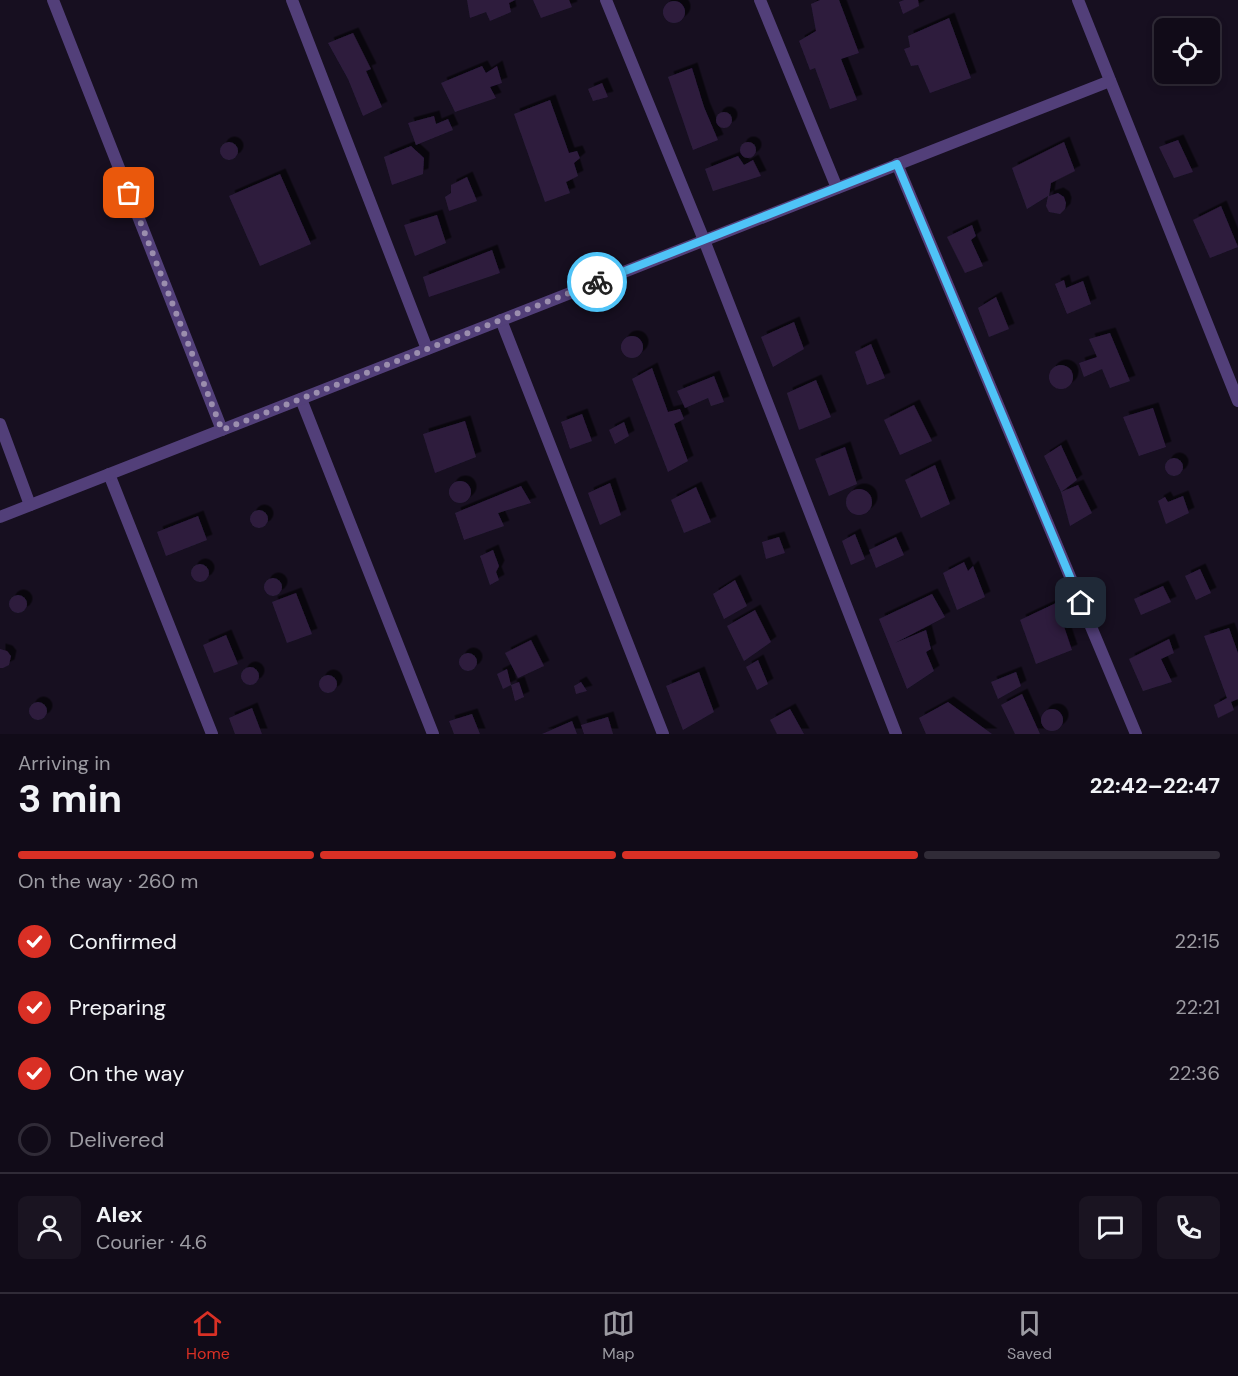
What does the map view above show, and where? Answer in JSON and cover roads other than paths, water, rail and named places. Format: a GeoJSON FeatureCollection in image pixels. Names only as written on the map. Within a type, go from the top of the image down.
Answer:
{"type":"FeatureCollection","features":[{"type":"Feature","properties":{"kind":"street"},"geometry":{"type":"LineString","coordinates":[[53,0],[222,430]]}},
{"type":"Feature","properties":{"kind":"street"},"geometry":{"type":"LineString","coordinates":[[292,0],[427,349]]}},
{"type":"Feature","properties":{"kind":"street"},"geometry":{"type":"LineString","coordinates":[[606,0],[704,240],[896,734]]}},
{"type":"Feature","properties":{"kind":"street"},"geometry":{"type":"LineString","coordinates":[[760,0],[837,188]]}},
{"type":"Feature","properties":{"kind":"street"},"geometry":{"type":"LineString","coordinates":[[1078,0],[1238,401]]}},
{"type":"Feature","properties":{"kind":"street"},"geometry":{"type":"LineString","coordinates":[[0,517],[1110,81]]}},
{"type":"Feature","properties":{"kind":"street"},"geometry":{"type":"LineString","coordinates":[[897,164],[1136,734]]}},
{"type":"Feature","properties":{"kind":"street"},"geometry":{"type":"LineString","coordinates":[[501,320],[663,734]]}},
{"type":"Feature","properties":{"kind":"street"},"geometry":{"type":"LineString","coordinates":[[301,399],[433,734]]}},
{"type":"Feature","properties":{"kind":"street"},"geometry":{"type":"LineString","coordinates":[[0,424],[30,505]]}},
{"type":"Feature","properties":{"kind":"street"},"geometry":{"type":"LineString","coordinates":[[109,474],[212,734]]}}]}
